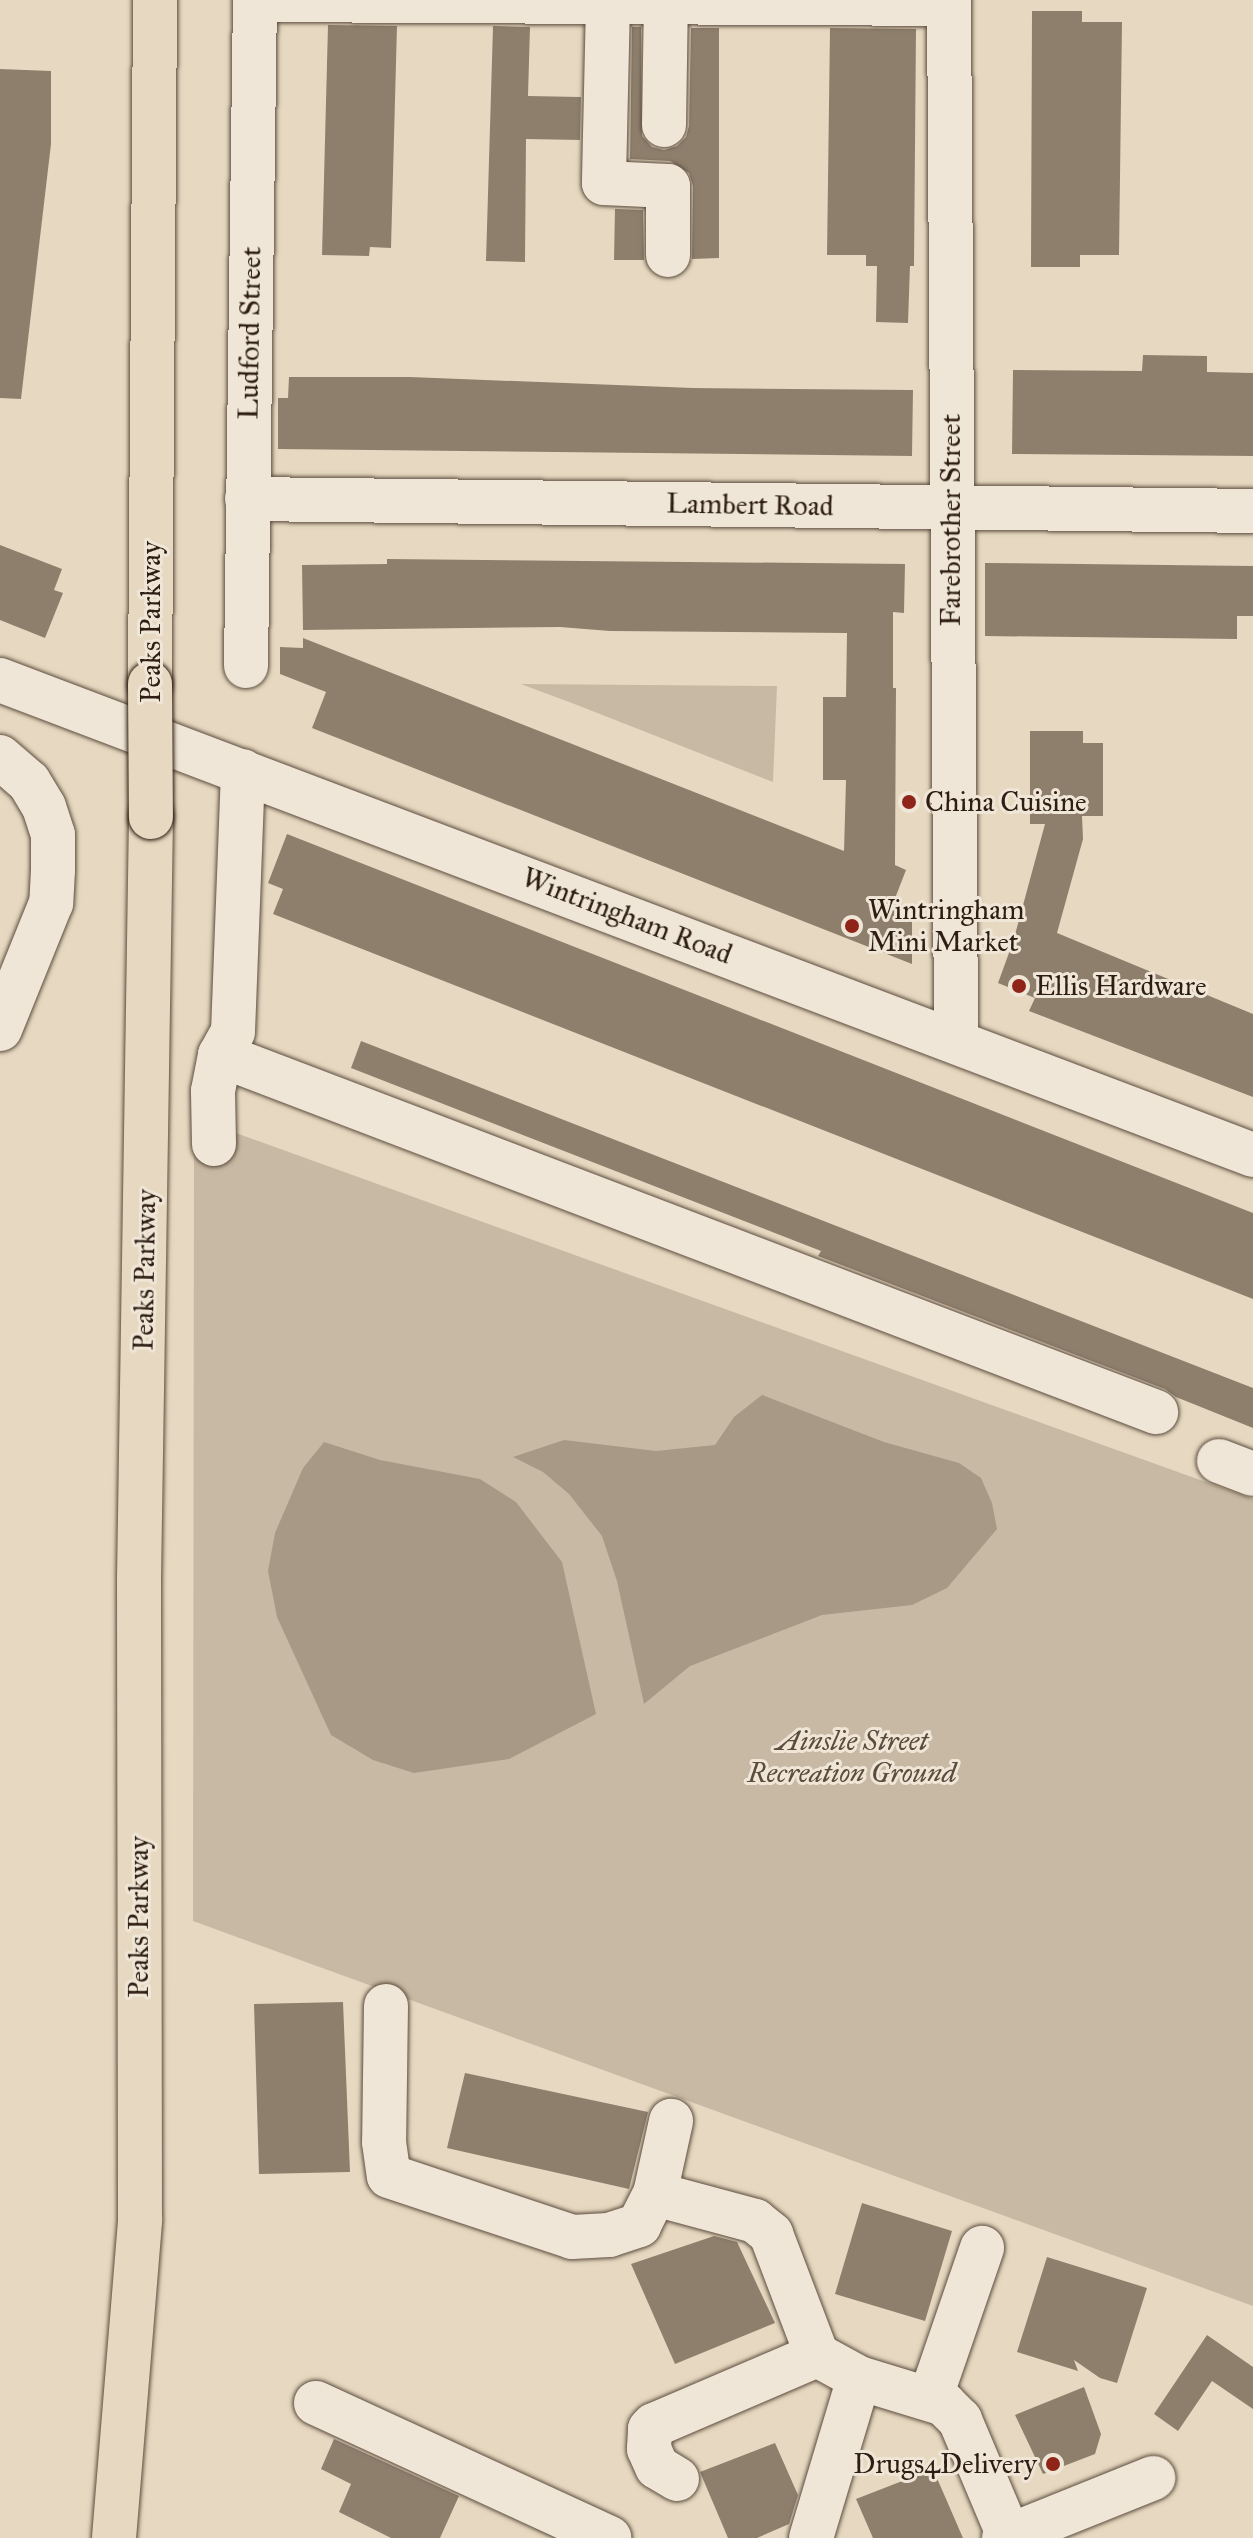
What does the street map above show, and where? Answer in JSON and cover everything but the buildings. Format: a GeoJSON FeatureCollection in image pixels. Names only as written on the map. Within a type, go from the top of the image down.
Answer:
{"type":"FeatureCollection","features":[{"type":"Feature","properties":{"kind":"highway","name":"Peaks Parkway"},"geometry":{"type":"LineString","coordinates":[[114,2538],[140,2220],[139,1580],[151,817],[155,0]]}},
{"type":"Feature","properties":{"kind":"street","name":"Ludford Street"},"geometry":{"type":"LineString","coordinates":[[246,666],[255,0]]}},
{"type":"Feature","properties":{"kind":"street"},"geometry":{"type":"LineString","coordinates":[[263,0],[949,2]]}},
{"type":"Feature","properties":{"kind":"street","name":"Farebrother Street"},"geometry":{"type":"LineString","coordinates":[[949,2],[956,1040]]}},
{"type":"Feature","properties":{"kind":"street"},"geometry":{"type":"LineString","coordinates":[[608,3],[604,183],[668,186],[668,255]]}},
{"type":"Feature","properties":{"kind":"street"},"geometry":{"type":"LineString","coordinates":[[664,125],[666,3]]}},
{"type":"Feature","properties":{"kind":"street","name":"Lambert Road"},"geometry":{"type":"LineString","coordinates":[[247,499],[1253,511]]}},
{"type":"Feature","properties":{"kind":"street","name":"Wintringham Road"},"geometry":{"type":"LineString","coordinates":[[0,680],[1253,1155]]}},
{"type":"Feature","properties":{"kind":"street"},"geometry":{"type":"LineString","coordinates":[[0,757],[29,782],[44,807],[53,835],[51,903],[0,1029]]}},
{"type":"Feature","properties":{"kind":"street"},"geometry":{"type":"LineString","coordinates":[[214,1144],[213,1091],[220,1055],[233,1032],[243,771]]}},
{"type":"Feature","properties":{"kind":"street"},"geometry":{"type":"LineString","coordinates":[[220,1055],[1156,1412]]}},
{"type":"Feature","properties":{"kind":"street"},"geometry":{"type":"LineString","coordinates":[[386,2006],[384,2142],[389,2176],[572,2237],[609,2235],[639,2225],[655,2194],[671,2121]]}},
{"type":"Feature","properties":{"kind":"street"},"geometry":{"type":"LineString","coordinates":[[655,2194],[755,2221],[771,2234],[817,2355],[859,2378],[944,2404],[960,2420],[1006,2537],[1153,2478]]}},
{"type":"Feature","properties":{"kind":"street"},"geometry":{"type":"LineString","coordinates":[[930,2399],[982,2248]]}},
{"type":"Feature","properties":{"kind":"street"},"geometry":{"type":"LineString","coordinates":[[677,2479],[657,2467],[649,2449],[650,2429],[654,2425],[817,2355]]}},
{"type":"Feature","properties":{"kind":"street"},"geometry":{"type":"LineString","coordinates":[[811,2538],[859,2378]]}},
{"type":"Feature","properties":{"kind":"street"},"geometry":{"type":"LineString","coordinates":[[316,2403],[609,2538]]}},
{"type":"Feature","properties":{"kind":"green space"},"geometry":{"type":"Polygon","coordinates":[[[521,684],[777,686],[773,782],[577,705],[521,684]]]}},
{"type":"Feature","properties":{"kind":"green space","name":"Ainslie Street Recreation Ground"},"geometry":{"type":"Polygon","coordinates":[[[194,1118],[1253,1499],[1253,2306],[193,1921],[194,1118]]]}},
{"type":"Feature","properties":{"kind":"shaded area"},"geometry":{"type":"Polygon","coordinates":[[[762,1395],[884,1442],[959,1463],[981,1478],[992,1503],[997,1529],[947,1588],[912,1605],[822,1615],[690,1666],[644,1704],[617,1581],[602,1536],[569,1494],[543,1472],[513,1457],[564,1440],[656,1451],[715,1445],[734,1417],[762,1395]]]}},
{"type":"Feature","properties":{"kind":"shaded area"},"geometry":{"type":"Polygon","coordinates":[[[324,1442],[380,1460],[480,1479],[516,1502],[562,1562],[596,1714],[509,1759],[414,1773],[373,1760],[331,1735],[277,1617],[268,1571],[275,1533],[303,1468],[324,1442]]]}},
{"type":"Feature","properties":{"kind":"place","name":"China Cuisine"},"geometry":{"type":"Point","coordinates":[909,802]}},
{"type":"Feature","properties":{"kind":"place","name":"Wintringham Mini Market"},"geometry":{"type":"Point","coordinates":[852,926]}},
{"type":"Feature","properties":{"kind":"place","name":"Ellis Hardware"},"geometry":{"type":"Point","coordinates":[1019,986]}},
{"type":"Feature","properties":{"kind":"place","name":"Drugs4Delivery"},"geometry":{"type":"Point","coordinates":[1053,2464]}}]}
